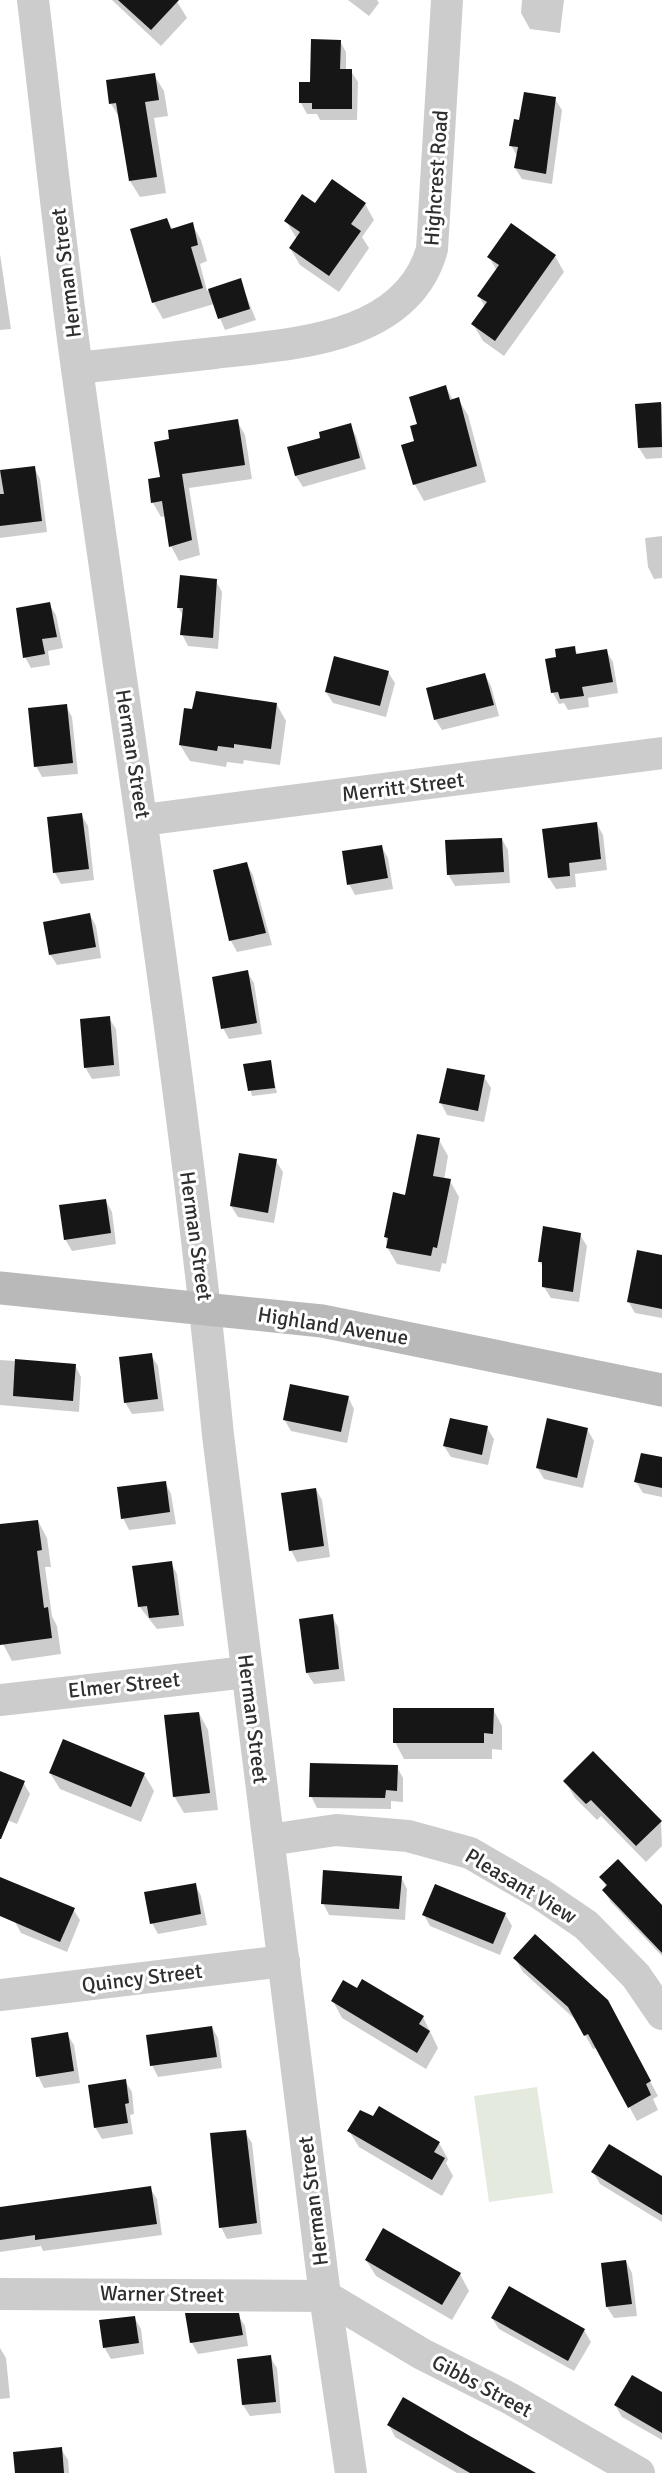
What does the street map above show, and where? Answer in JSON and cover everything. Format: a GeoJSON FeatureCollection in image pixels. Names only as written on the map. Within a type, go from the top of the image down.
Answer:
{"type":"FeatureCollection","features":[{"type":"Feature","properties":{"kind":"main road","name":"Highland Avenue"},"geometry":{"type":"LineString","coordinates":[[0,1288],[322,1321],[662,1390]]}},
{"type":"Feature","properties":{"kind":"street","name":"Herman Street"},"geometry":{"type":"LineString","coordinates":[[33,0],[77,368],[143,820],[206,1308],[218,1435],[247,1672],[325,2296],[351,2473]]}},
{"type":"Feature","properties":{"kind":"street","name":"Highcrest Road"},"geometry":{"type":"LineString","coordinates":[[77,368],[319,339],[365,322],[408,291],[428,266],[432,249],[447,0]]}},
{"type":"Feature","properties":{"kind":"street","name":"Merritt Street"},"geometry":{"type":"LineString","coordinates":[[143,820],[662,753]]}},
{"type":"Feature","properties":{"kind":"street","name":"Elmer Street"},"geometry":{"type":"LineString","coordinates":[[0,1700],[247,1672]]}},
{"type":"Feature","properties":{"kind":"street","name":"Pleasant View"},"geometry":{"type":"LineString","coordinates":[[269,1840],[336,1830],[408,1836],[470,1852],[539,1893],[586,1925],[636,1976],[662,2014]]}},
{"type":"Feature","properties":{"kind":"street","name":"Quincy Street"},"geometry":{"type":"LineString","coordinates":[[0,1995],[284,1961]]}},
{"type":"Feature","properties":{"kind":"street","name":"Warner Street"},"geometry":{"type":"LineString","coordinates":[[0,2294],[325,2296]]}},
{"type":"Feature","properties":{"kind":"street","name":"Gibbs Street"},"geometry":{"type":"LineString","coordinates":[[325,2296],[422,2354],[511,2399],[639,2473]]}},
{"type":"Feature","properties":{"kind":"shaded area"},"geometry":{"type":"Polygon","coordinates":[[[537,2087],[553,2193],[489,2202],[474,2096],[537,2087]]]}},
{"type":"Feature","properties":{"kind":"building"},"geometry":{"type":"Polygon","coordinates":[[[118,0],[179,0],[151,30],[118,0]]]}},
{"type":"Feature","properties":{"kind":"building"},"geometry":{"type":"Polygon","coordinates":[[[311,39],[341,40],[340,69],[352,69],[352,109],[312,109],[312,103],[299,103],[299,82],[310,82],[311,39]]]}},
{"type":"Feature","properties":{"kind":"building"},"geometry":{"type":"Polygon","coordinates":[[[155,73],[159,100],[145,102],[157,177],[129,181],[116,103],[109,104],[106,80],[155,73]]]}},
{"type":"Feature","properties":{"kind":"building"},"geometry":{"type":"Polygon","coordinates":[[[524,92],[556,97],[546,174],[514,168],[518,147],[509,146],[514,119],[519,120],[524,92]]]}},
{"type":"Feature","properties":{"kind":"building"},"geometry":{"type":"Polygon","coordinates":[[[332,179],[366,203],[351,224],[361,231],[329,276],[289,248],[300,232],[284,221],[302,194],[315,203],[332,179]]]}},
{"type":"Feature","properties":{"kind":"building"},"geometry":{"type":"Polygon","coordinates":[[[167,218],[171,229],[193,222],[198,245],[191,247],[203,288],[152,303],[130,229],[167,218]]]}},
{"type":"Feature","properties":{"kind":"building"},"geometry":{"type":"Polygon","coordinates":[[[511,223],[556,255],[495,341],[471,324],[487,302],[477,296],[499,265],[487,257],[511,223]]]}},
{"type":"Feature","properties":{"kind":"building"},"geometry":{"type":"Polygon","coordinates":[[[241,278],[250,309],[218,319],[208,289],[241,278]]]}},
{"type":"Feature","properties":{"kind":"building"},"geometry":{"type":"Polygon","coordinates":[[[446,385],[450,400],[459,397],[477,466],[413,485],[401,445],[414,441],[410,426],[417,424],[409,397],[446,385]]]}},
{"type":"Feature","properties":{"kind":"building"},"geometry":{"type":"Polygon","coordinates":[[[661,402],[662,447],[638,448],[635,404],[661,402]]]}},
{"type":"Feature","properties":{"kind":"building"},"geometry":{"type":"Polygon","coordinates":[[[238,419],[245,465],[182,474],[192,540],[169,547],[162,501],[151,503],[148,479],[160,477],[154,442],[169,439],[168,430],[238,419]]]}},
{"type":"Feature","properties":{"kind":"building"},"geometry":{"type":"Polygon","coordinates":[[[351,423],[360,458],[295,476],[287,447],[320,438],[319,432],[351,423]]]}},
{"type":"Feature","properties":{"kind":"building"},"geometry":{"type":"Polygon","coordinates":[[[35,466],[42,521],[0,526],[0,494],[4,494],[0,470],[35,466]]]}},
{"type":"Feature","properties":{"kind":"building"},"geometry":{"type":"Polygon","coordinates":[[[180,575],[217,579],[213,638],[180,635],[183,608],[177,608],[180,575]]]}},
{"type":"Feature","properties":{"kind":"building"},"geometry":{"type":"Polygon","coordinates":[[[50,602],[57,637],[42,639],[45,654],[23,658],[16,608],[50,602]]]}},
{"type":"Feature","properties":{"kind":"building"},"geometry":{"type":"Polygon","coordinates":[[[575,646],[576,654],[607,649],[613,682],[582,687],[584,696],[560,699],[558,692],[551,693],[545,659],[556,657],[555,649],[575,646]]]}},
{"type":"Feature","properties":{"kind":"building"},"geometry":{"type":"Polygon","coordinates":[[[334,656],[389,671],[380,706],[325,692],[334,656]]]}},
{"type":"Feature","properties":{"kind":"building"},"geometry":{"type":"Polygon","coordinates":[[[485,673],[494,705],[434,720],[426,688],[485,673]]]}},
{"type":"Feature","properties":{"kind":"building"},"geometry":{"type":"Polygon","coordinates":[[[196,691],[277,703],[271,749],[234,744],[234,748],[218,746],[217,751],[179,745],[184,708],[192,709],[196,691]]]}},
{"type":"Feature","properties":{"kind":"building"},"geometry":{"type":"Polygon","coordinates":[[[67,704],[73,763],[34,767],[28,708],[67,704]]]}},
{"type":"Feature","properties":{"kind":"building"},"geometry":{"type":"Polygon","coordinates":[[[82,813],[89,869],[53,873],[47,817],[82,813]]]}},
{"type":"Feature","properties":{"kind":"building"},"geometry":{"type":"Polygon","coordinates":[[[597,822],[601,859],[569,863],[570,876],[548,878],[542,829],[597,822]]]}},
{"type":"Feature","properties":{"kind":"building"},"geometry":{"type":"Polygon","coordinates":[[[502,838],[504,872],[447,875],[445,840],[502,838]]]}},
{"type":"Feature","properties":{"kind":"building"},"geometry":{"type":"Polygon","coordinates":[[[382,845],[388,878],[347,885],[342,851],[382,845]]]}},
{"type":"Feature","properties":{"kind":"building"},"geometry":{"type":"Polygon","coordinates":[[[247,862],[266,933],[229,941],[213,870],[247,862]]]}},
{"type":"Feature","properties":{"kind":"building"},"geometry":{"type":"Polygon","coordinates":[[[90,913],[96,947],[49,955],[43,922],[90,913]]]}},
{"type":"Feature","properties":{"kind":"building"},"geometry":{"type":"Polygon","coordinates":[[[248,970],[257,1023],[221,1029],[212,977],[248,970]]]}},
{"type":"Feature","properties":{"kind":"building"},"geometry":{"type":"Polygon","coordinates":[[[110,1016],[114,1065],[84,1068],[80,1019],[110,1016]]]}},
{"type":"Feature","properties":{"kind":"building"},"geometry":{"type":"Polygon","coordinates":[[[271,1060],[275,1088],[248,1091],[243,1064],[271,1060]]]}},
{"type":"Feature","properties":{"kind":"building"},"geometry":{"type":"Polygon","coordinates":[[[447,1068],[485,1075],[478,1111],[439,1103],[447,1068]]]}},
{"type":"Feature","properties":{"kind":"building"},"geometry":{"type":"Polygon","coordinates":[[[417,1134],[440,1138],[433,1176],[451,1179],[437,1248],[433,1247],[431,1256],[386,1248],[388,1238],[384,1237],[393,1192],[405,1195],[417,1134]]]}},
{"type":"Feature","properties":{"kind":"building"},"geometry":{"type":"Polygon","coordinates":[[[239,1153],[277,1159],[268,1213],[230,1206],[239,1153]]]}},
{"type":"Feature","properties":{"kind":"building"},"geometry":{"type":"Polygon","coordinates":[[[106,1199],[111,1233],[64,1240],[59,1205],[106,1199]]]}},
{"type":"Feature","properties":{"kind":"building"},"geometry":{"type":"Polygon","coordinates":[[[543,1226],[581,1233],[573,1292],[542,1287],[542,1262],[538,1262],[543,1226]]]}},
{"type":"Feature","properties":{"kind":"building"},"geometry":{"type":"Polygon","coordinates":[[[637,1250],[662,1255],[662,1309],[627,1302],[637,1250]]]}},
{"type":"Feature","properties":{"kind":"building"},"geometry":{"type":"Polygon","coordinates":[[[152,1353],[158,1399],[124,1403],[119,1357],[152,1353]]]}},
{"type":"Feature","properties":{"kind":"building"},"geometry":{"type":"Polygon","coordinates":[[[15,1359],[76,1364],[73,1401],[13,1396],[15,1359]]]}},
{"type":"Feature","properties":{"kind":"building"},"geometry":{"type":"Polygon","coordinates":[[[290,1384],[349,1396],[341,1432],[283,1420],[290,1384]]]}},
{"type":"Feature","properties":{"kind":"building"},"geometry":{"type":"Polygon","coordinates":[[[450,1418],[488,1426],[482,1455],[443,1446],[450,1418]]]}},
{"type":"Feature","properties":{"kind":"building"},"geometry":{"type":"Polygon","coordinates":[[[547,1418],[588,1428],[577,1478],[536,1468],[547,1418]]]}},
{"type":"Feature","properties":{"kind":"building"},"geometry":{"type":"Polygon","coordinates":[[[641,1453],[662,1457],[662,1488],[634,1482],[641,1453]]]}},
{"type":"Feature","properties":{"kind":"building"},"geometry":{"type":"Polygon","coordinates":[[[166,1481],[170,1512],[121,1519],[117,1487],[166,1481]]]}},
{"type":"Feature","properties":{"kind":"building"},"geometry":{"type":"Polygon","coordinates":[[[316,1488],[324,1546],[289,1551],[281,1493],[316,1488]]]}},
{"type":"Feature","properties":{"kind":"building"},"geometry":{"type":"Polygon","coordinates":[[[38,1520],[42,1550],[37,1551],[44,1608],[48,1607],[52,1638],[0,1645],[0,1524],[38,1520]]]}},
{"type":"Feature","properties":{"kind":"building"},"geometry":{"type":"Polygon","coordinates":[[[172,1561],[179,1615],[149,1618],[147,1606],[138,1607],[132,1566],[172,1561]]]}},
{"type":"Feature","properties":{"kind":"building"},"geometry":{"type":"Polygon","coordinates":[[[333,1614],[339,1669],[306,1673],[299,1619],[333,1614]]]}},
{"type":"Feature","properties":{"kind":"building"},"geometry":{"type":"Polygon","coordinates":[[[393,1708],[494,1708],[493,1734],[484,1733],[484,1743],[393,1743],[393,1708]]]}},
{"type":"Feature","properties":{"kind":"building"},"geometry":{"type":"Polygon","coordinates":[[[199,1712],[210,1793],[173,1797],[164,1715],[199,1712]]]}},
{"type":"Feature","properties":{"kind":"building"},"geometry":{"type":"Polygon","coordinates":[[[63,1739],[145,1773],[131,1807],[49,1773],[63,1739]]]}},
{"type":"Feature","properties":{"kind":"building"},"geometry":{"type":"Polygon","coordinates":[[[593,1751],[662,1821],[636,1846],[591,1800],[586,1804],[563,1781],[593,1751]]]}},
{"type":"Feature","properties":{"kind":"building"},"geometry":{"type":"Polygon","coordinates":[[[310,1763],[398,1765],[397,1791],[386,1790],[385,1798],[309,1797],[310,1763]]]}},
{"type":"Feature","properties":{"kind":"building"},"geometry":{"type":"Polygon","coordinates":[[[0,1771],[25,1781],[1,1839],[0,1839],[0,1771]]]}},
{"type":"Feature","properties":{"kind":"building"},"geometry":{"type":"Polygon","coordinates":[[[618,1859],[662,1905],[662,1953],[602,1890],[607,1885],[599,1877],[618,1859]]]}},
{"type":"Feature","properties":{"kind":"building"},"geometry":{"type":"Polygon","coordinates":[[[323,1870],[402,1876],[399,1909],[321,1904],[323,1870]]]}},
{"type":"Feature","properties":{"kind":"building"},"geometry":{"type":"Polygon","coordinates":[[[0,1877],[75,1908],[60,1942],[0,1916],[0,1877]]]}},
{"type":"Feature","properties":{"kind":"building"},"geometry":{"type":"Polygon","coordinates":[[[196,1883],[201,1914],[150,1924],[144,1892],[196,1883]]]}},
{"type":"Feature","properties":{"kind":"building"},"geometry":{"type":"Polygon","coordinates":[[[435,1884],[506,1913],[493,1944],[422,1915],[435,1884]]]}},
{"type":"Feature","properties":{"kind":"building"},"geometry":{"type":"Polygon","coordinates":[[[535,1934],[608,2000],[651,2081],[646,2084],[651,2095],[628,2108],[588,2034],[584,2036],[568,2007],[513,1958],[535,1934]]]}},
{"type":"Feature","properties":{"kind":"building"},"geometry":{"type":"Polygon","coordinates":[[[362,1979],[424,2016],[419,2024],[430,2031],[417,2053],[331,2001],[343,1980],[357,1988],[362,1979]]]}},
{"type":"Feature","properties":{"kind":"building"},"geometry":{"type":"Polygon","coordinates":[[[212,2026],[217,2057],[150,2066],[146,2035],[212,2026]]]}},
{"type":"Feature","properties":{"kind":"building"},"geometry":{"type":"Polygon","coordinates":[[[68,2032],[74,2071],[36,2077],[31,2038],[68,2032]]]}},
{"type":"Feature","properties":{"kind":"building"},"geometry":{"type":"Polygon","coordinates":[[[126,2079],[129,2103],[125,2104],[128,2123],[94,2128],[88,2085],[126,2079]]]}},
{"type":"Feature","properties":{"kind":"building"},"geometry":{"type":"Polygon","coordinates":[[[379,2106],[440,2142],[434,2152],[445,2158],[432,2180],[347,2131],[360,2110],[373,2116],[379,2106]]]}},
{"type":"Feature","properties":{"kind":"building"},"geometry":{"type":"Polygon","coordinates":[[[246,2130],[257,2223],[219,2228],[210,2133],[246,2130]]]}},
{"type":"Feature","properties":{"kind":"building"},"geometry":{"type":"Polygon","coordinates":[[[609,2144],[662,2176],[662,2215],[591,2172],[609,2144]]]}},
{"type":"Feature","properties":{"kind":"building"},"geometry":{"type":"Polygon","coordinates":[[[151,2186],[157,2224],[35,2240],[35,2235],[0,2240],[0,2207],[151,2186]]]}},
{"type":"Feature","properties":{"kind":"building"},"geometry":{"type":"Polygon","coordinates":[[[383,2228],[461,2273],[442,2305],[365,2260],[383,2228]]]}},
{"type":"Feature","properties":{"kind":"building"},"geometry":{"type":"Polygon","coordinates":[[[626,2260],[632,2304],[606,2307],[601,2263],[626,2260]]]}},
{"type":"Feature","properties":{"kind":"building"},"geometry":{"type":"Polygon","coordinates":[[[509,2286],[585,2329],[568,2361],[491,2318],[509,2286]]]}},
{"type":"Feature","properties":{"kind":"building"},"geometry":{"type":"Polygon","coordinates":[[[185,2313],[239,2313],[243,2335],[190,2343],[185,2313]]]}},
{"type":"Feature","properties":{"kind":"building"},"geometry":{"type":"Polygon","coordinates":[[[135,2316],[139,2343],[103,2348],[99,2320],[135,2316]]]}},
{"type":"Feature","properties":{"kind":"building"},"geometry":{"type":"Polygon","coordinates":[[[271,2355],[276,2402],[242,2405],[237,2359],[271,2355]]]}},
{"type":"Feature","properties":{"kind":"building"},"geometry":{"type":"Polygon","coordinates":[[[632,2375],[662,2392],[662,2433],[614,2405],[632,2375]]]}},
{"type":"Feature","properties":{"kind":"building"},"geometry":{"type":"Polygon","coordinates":[[[403,2397],[536,2473],[470,2473],[387,2425],[403,2397]]]}},
{"type":"Feature","properties":{"kind":"building"},"geometry":{"type":"Polygon","coordinates":[[[62,2447],[64,2473],[15,2473],[13,2452],[62,2447]]]}}]}
